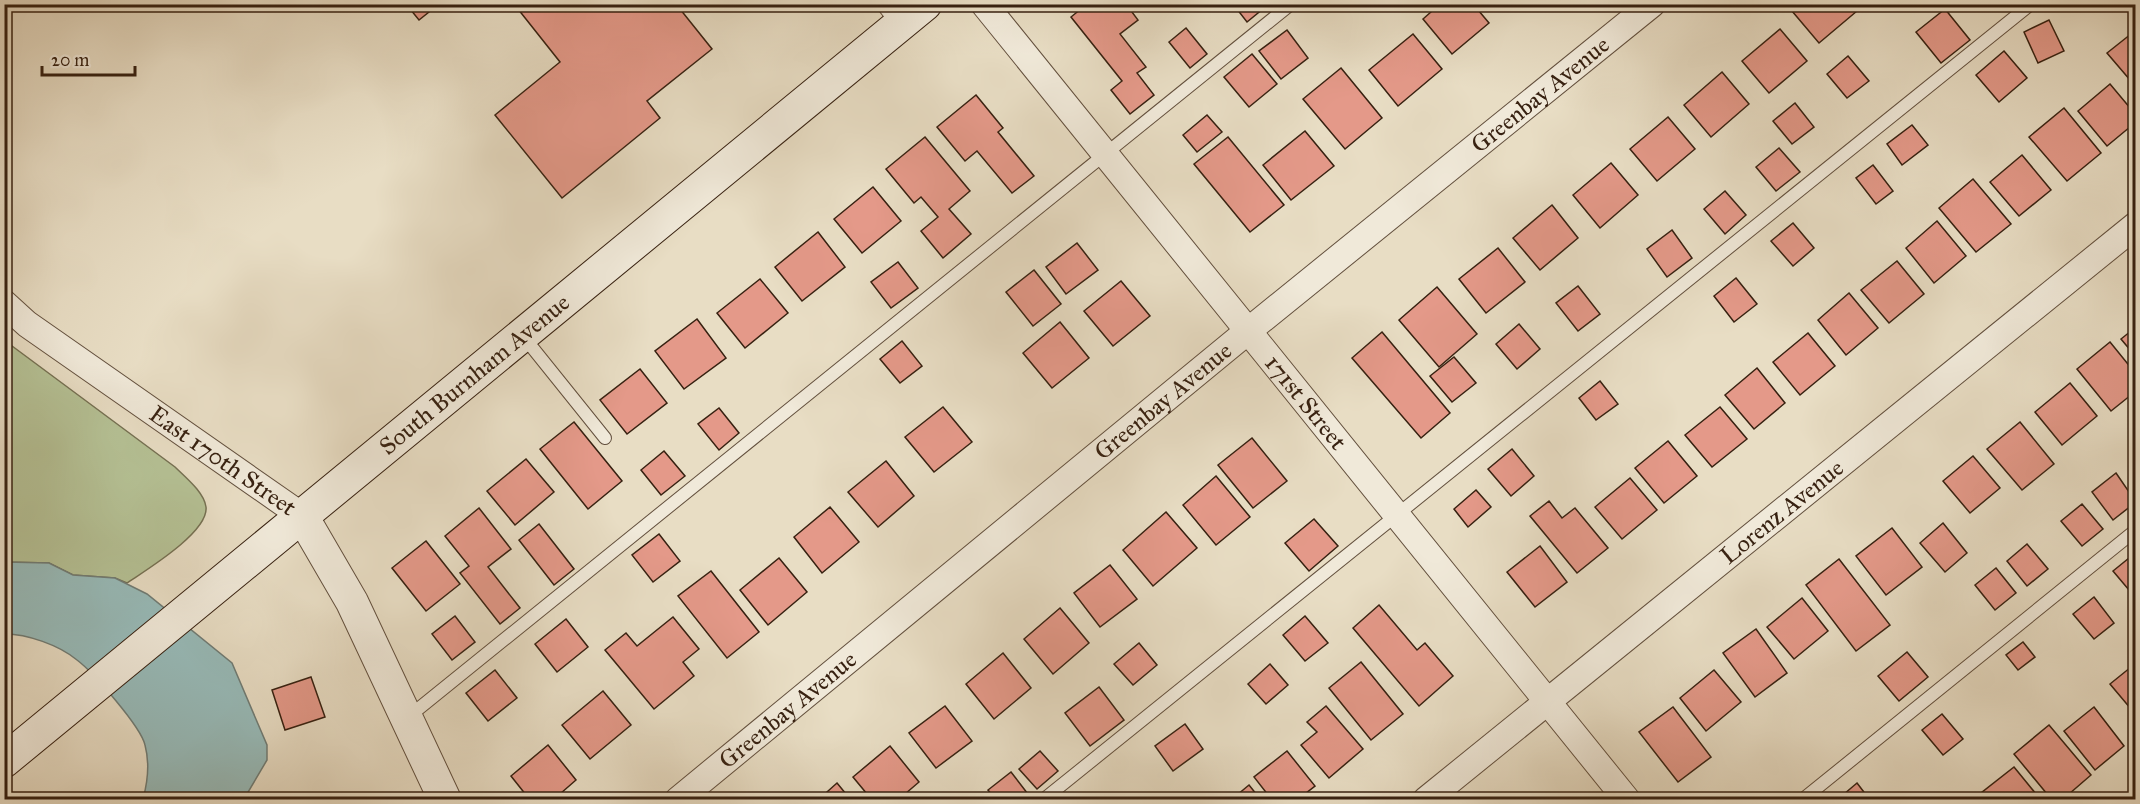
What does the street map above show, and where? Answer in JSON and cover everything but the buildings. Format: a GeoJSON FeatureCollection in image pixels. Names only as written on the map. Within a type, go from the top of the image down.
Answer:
{"type":"FeatureCollection","features":[{"type":"Feature","properties":{"kind":"main road","name":"South Burnham Avenue"},"geometry":{"type":"LineString","coordinates":[[15,753],[522,335],[890,15],[925,4]]}},
{"type":"Feature","properties":{"kind":"street","name":"171st Street"},"geometry":{"type":"LineString","coordinates":[[984,4],[1627,800]]}},
{"type":"Feature","properties":{"kind":"street","name":"Greenbay Avenue"},"geometry":{"type":"LineString","coordinates":[[678,800],[1248,331],[1652,4]]}},
{"type":"Feature","properties":{"kind":"street","name":"Lorenz Avenue"},"geometry":{"type":"LineString","coordinates":[[1426,800],[2136,225]]}},
{"type":"Feature","properties":{"kind":"street","name":"East 170th Street"},"geometry":{"type":"LineString","coordinates":[[4,303],[36,331],[302,516],[352,602],[445,800]]}},
{"type":"Feature","properties":{"kind":"lane"},"geometry":{"type":"LineString","coordinates":[[407,718],[1291,4]]}},
{"type":"Feature","properties":{"kind":"lane"},"geometry":{"type":"LineString","coordinates":[[1043,800],[2031,4]]}},
{"type":"Feature","properties":{"kind":"lane"},"geometry":{"type":"LineString","coordinates":[[522,335],[605,438]]}},
{"type":"Feature","properties":{"kind":"lane"},"geometry":{"type":"LineString","coordinates":[[1802,800],[2136,530]]}},
{"type":"Feature","properties":{"kind":"green space"},"geometry":{"type":"Polygon","coordinates":[[[4,340],[175,467],[194,485],[205,501],[204,517],[198,528],[175,550],[127,583],[115,578],[73,575],[49,563],[5,562],[4,340]]]}},
{"type":"Feature","properties":{"kind":"water"},"geometry":{"type":"Polygon","coordinates":[[[5,562],[49,563],[73,575],[115,578],[147,594],[232,663],[267,745],[267,760],[244,799],[143,799],[148,772],[145,745],[135,726],[116,700],[84,666],[70,655],[42,641],[5,634],[5,562]]]}}]}
